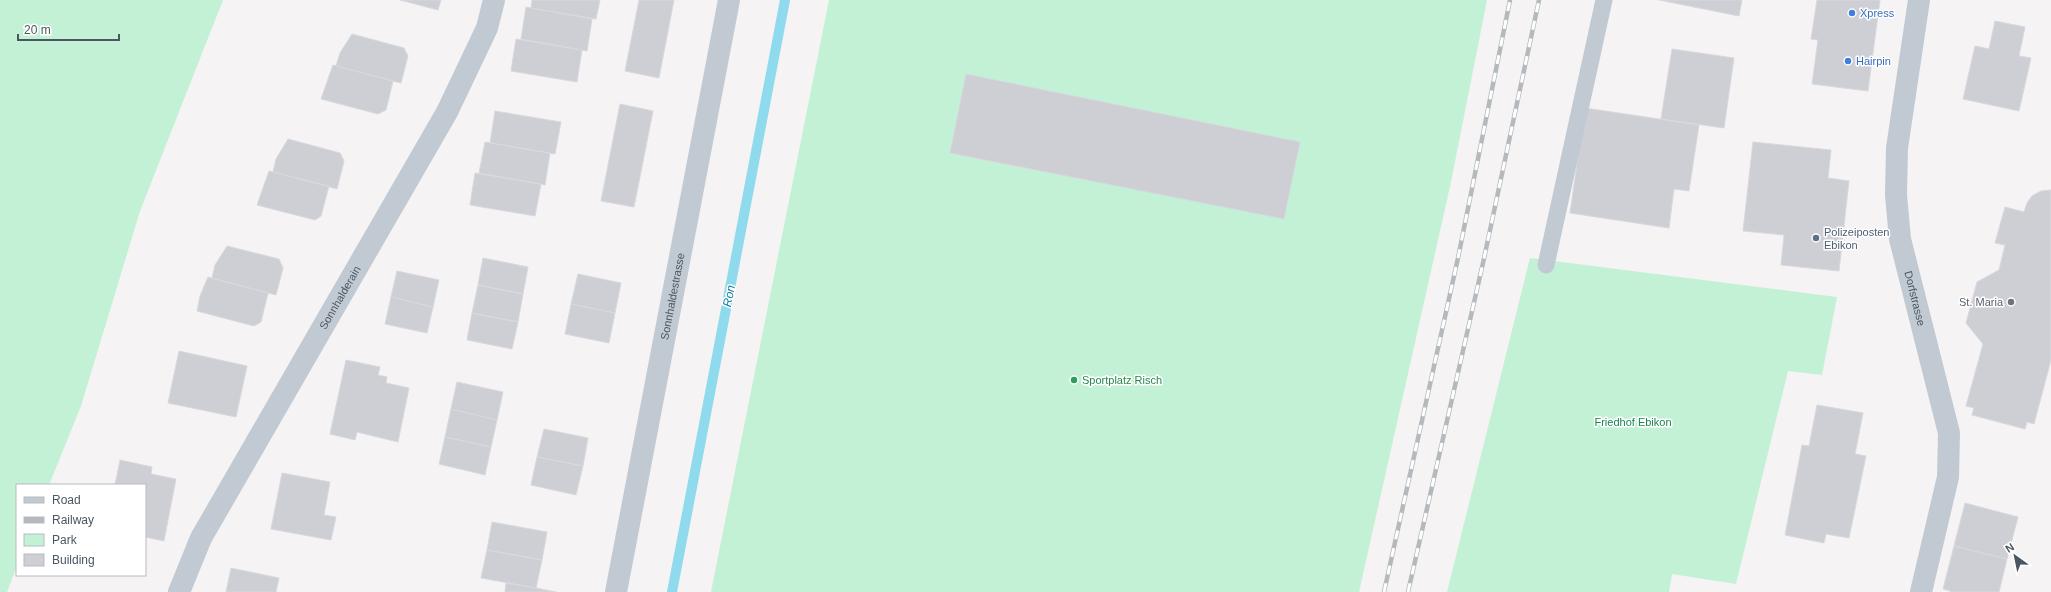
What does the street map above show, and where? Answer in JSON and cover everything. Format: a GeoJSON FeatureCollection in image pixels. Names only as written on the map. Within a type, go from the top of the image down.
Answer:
{"type":"FeatureCollection","features":[{"type":"Feature","properties":{"kind":"street","name":"Sonnhalderain"},"geometry":{"type":"LineString","coordinates":[[179,592],[201,538],[448,112],[487,28],[494,0]]}},
{"type":"Feature","properties":{"kind":"street","name":"Sonnhaldestrasse"},"geometry":{"type":"LineString","coordinates":[[616,592],[729,0]]}},
{"type":"Feature","properties":{"kind":"street","name":"Dorfstrasse"},"geometry":{"type":"LineString","coordinates":[[1920,0],[1897,148],[1896,196],[1900,239],[1949,433],[1948,477],[1921,592]]}},
{"type":"Feature","properties":{"kind":"lane"},"geometry":{"type":"LineString","coordinates":[[1546,265],[1604,0]]}},
{"type":"Feature","properties":{"kind":"green space"},"geometry":{"type":"Polygon","coordinates":[[[0,0],[223,0],[140,211],[81,406],[49,484],[16,484],[16,569],[7,592],[0,592],[0,0]]]}},
{"type":"Feature","properties":{"kind":"green space"},"geometry":{"type":"Polygon","coordinates":[[[829,0],[1487,0],[1451,182],[1359,592],[711,592],[829,0]]]}},
{"type":"Feature","properties":{"kind":"green space","name":"Friedhof Ebikon"},"geometry":{"type":"Polygon","coordinates":[[[1530,258],[1837,297],[1822,375],[1788,371],[1736,584],[1672,574],[1669,592],[1447,592],[1530,258]]]}},
{"type":"Feature","properties":{"kind":"building"},"geometry":{"type":"Polygon","coordinates":[[[400,0],[441,0],[438,10],[400,0]]]}},
{"type":"Feature","properties":{"kind":"building"},"geometry":{"type":"Polygon","coordinates":[[[532,0],[600,0],[596,19],[531,8],[532,0]]]}},
{"type":"Feature","properties":{"kind":"building"},"geometry":{"type":"Polygon","coordinates":[[[639,0],[674,0],[659,78],[625,71],[639,0]]]}},
{"type":"Feature","properties":{"kind":"building"},"geometry":{"type":"Polygon","coordinates":[[[1659,0],[1742,0],[1739,16],[1659,0]]]}},
{"type":"Feature","properties":{"kind":"building"},"geometry":{"type":"Polygon","coordinates":[[[1817,0],[1880,0],[1868,91],[1812,84],[1818,40],[1811,39],[1817,0]]]}},
{"type":"Feature","properties":{"kind":"building"},"geometry":{"type":"Polygon","coordinates":[[[526,7],[592,19],[587,51],[521,39],[526,7]]]}},
{"type":"Feature","properties":{"kind":"building"},"geometry":{"type":"Polygon","coordinates":[[[1995,21],[2025,27],[2019,56],[2031,58],[2019,111],[1963,99],[1975,46],[1989,49],[1995,21]]]}},
{"type":"Feature","properties":{"kind":"building"},"geometry":{"type":"Polygon","coordinates":[[[352,34],[404,48],[408,56],[401,83],[336,66],[340,53],[352,34]]]}},
{"type":"Feature","properties":{"kind":"building"},"geometry":{"type":"Polygon","coordinates":[[[516,39],[582,50],[577,82],[511,71],[516,39]]]}},
{"type":"Feature","properties":{"kind":"building"},"geometry":{"type":"Polygon","coordinates":[[[1672,49],[1734,58],[1724,128],[1661,119],[1672,49]]]}},
{"type":"Feature","properties":{"kind":"building"},"geometry":{"type":"Polygon","coordinates":[[[333,65],[393,81],[386,110],[378,114],[321,99],[333,65]]]}},
{"type":"Feature","properties":{"kind":"building"},"geometry":{"type":"Polygon","coordinates":[[[966,74],[1300,142],[1284,219],[950,153],[966,74]]]}},
{"type":"Feature","properties":{"kind":"building"},"geometry":{"type":"Polygon","coordinates":[[[620,104],[653,111],[634,207],[601,201],[620,104]]]}},
{"type":"Feature","properties":{"kind":"building"},"geometry":{"type":"Polygon","coordinates":[[[1585,108],[1699,125],[1689,191],[1674,189],[1669,228],[1570,213],[1585,108]]]}},
{"type":"Feature","properties":{"kind":"building"},"geometry":{"type":"Polygon","coordinates":[[[495,111],[561,122],[555,154],[490,143],[495,111]]]}},
{"type":"Feature","properties":{"kind":"building"},"geometry":{"type":"Polygon","coordinates":[[[288,139],[340,153],[344,161],[337,189],[273,172],[276,159],[288,139]]]}},
{"type":"Feature","properties":{"kind":"building"},"geometry":{"type":"Polygon","coordinates":[[[485,142],[550,153],[545,185],[479,173],[485,142]]]}},
{"type":"Feature","properties":{"kind":"building"},"geometry":{"type":"Polygon","coordinates":[[[1753,142],[1831,150],[1828,178],[1849,181],[1839,271],[1781,265],[1784,235],[1743,231],[1753,142]]]}},
{"type":"Feature","properties":{"kind":"building"},"geometry":{"type":"Polygon","coordinates":[[[269,171],[329,186],[321,216],[315,220],[257,205],[269,171]]]}},
{"type":"Feature","properties":{"kind":"building"},"geometry":{"type":"Polygon","coordinates":[[[475,173],[541,184],[535,216],[470,205],[475,173]]]}},
{"type":"Feature","properties":{"kind":"building","name":"St. Maria"},"geometry":{"type":"Polygon","coordinates":[[[2051,190],[2051,360],[2034,424],[2027,422],[2025,429],[1972,415],[1974,408],[1966,406],[1983,344],[1966,323],[1977,282],[1999,270],[2005,245],[1995,243],[2005,207],[2024,212],[2027,203],[2032,196],[2041,191],[2051,190]]]}},
{"type":"Feature","properties":{"kind":"building"},"geometry":{"type":"Polygon","coordinates":[[[227,246],[279,259],[283,268],[276,295],[212,278],[215,265],[227,246]]]}},
{"type":"Feature","properties":{"kind":"building"},"geometry":{"type":"Polygon","coordinates":[[[483,258],[528,267],[523,294],[478,285],[483,258]]]}},
{"type":"Feature","properties":{"kind":"building"},"geometry":{"type":"Polygon","coordinates":[[[397,271],[439,280],[433,307],[391,297],[397,271]]]}},
{"type":"Feature","properties":{"kind":"building"},"geometry":{"type":"Polygon","coordinates":[[[578,274],[621,283],[615,313],[571,304],[578,274]]]}},
{"type":"Feature","properties":{"kind":"building"},"geometry":{"type":"Polygon","coordinates":[[[208,277],[268,293],[261,322],[254,326],[197,311],[200,296],[208,277]]]}},
{"type":"Feature","properties":{"kind":"building"},"geometry":{"type":"Polygon","coordinates":[[[478,285],[523,294],[518,322],[472,313],[478,285]]]}},
{"type":"Feature","properties":{"kind":"building"},"geometry":{"type":"Polygon","coordinates":[[[391,297],[433,307],[427,333],[385,324],[391,297]]]}},
{"type":"Feature","properties":{"kind":"building"},"geometry":{"type":"Polygon","coordinates":[[[571,304],[615,313],[609,343],[565,334],[571,304]]]}},
{"type":"Feature","properties":{"kind":"building"},"geometry":{"type":"Polygon","coordinates":[[[472,313],[518,322],[512,349],[467,340],[472,313]]]}},
{"type":"Feature","properties":{"kind":"building"},"geometry":{"type":"Polygon","coordinates":[[[179,351],[247,366],[236,417],[168,403],[179,351]]]}},
{"type":"Feature","properties":{"kind":"building"},"geometry":{"type":"Polygon","coordinates":[[[346,360],[380,367],[378,375],[387,377],[386,383],[409,388],[398,442],[357,432],[355,440],[330,434],[346,360]]]}},
{"type":"Feature","properties":{"kind":"building"},"geometry":{"type":"Polygon","coordinates":[[[457,382],[503,392],[497,420],[451,409],[457,382]]]}},
{"type":"Feature","properties":{"kind":"building"},"geometry":{"type":"Polygon","coordinates":[[[1817,405],[1863,413],[1855,454],[1866,456],[1849,538],[1826,534],[1824,543],[1785,535],[1802,445],[1809,446],[1817,405]]]}},
{"type":"Feature","properties":{"kind":"building"},"geometry":{"type":"Polygon","coordinates":[[[451,409],[497,420],[491,447],[445,437],[451,409]]]}},
{"type":"Feature","properties":{"kind":"building"},"geometry":{"type":"Polygon","coordinates":[[[544,429],[588,438],[583,466],[537,457],[544,429]]]}},
{"type":"Feature","properties":{"kind":"building"},"geometry":{"type":"Polygon","coordinates":[[[445,437],[491,447],[485,475],[439,464],[445,437]]]}},
{"type":"Feature","properties":{"kind":"building"},"geometry":{"type":"Polygon","coordinates":[[[537,457],[583,466],[576,495],[531,485],[537,457]]]}},
{"type":"Feature","properties":{"kind":"building"},"geometry":{"type":"Polygon","coordinates":[[[120,460],[152,467],[151,474],[176,479],[164,541],[146,537],[146,484],[115,484],[120,460]]]}},
{"type":"Feature","properties":{"kind":"building"},"geometry":{"type":"Polygon","coordinates":[[[282,473],[330,482],[324,515],[336,517],[331,540],[271,529],[282,473]]]}},
{"type":"Feature","properties":{"kind":"building"},"geometry":{"type":"Polygon","coordinates":[[[1965,503],[2018,517],[2007,559],[1954,546],[1965,503]]]}},
{"type":"Feature","properties":{"kind":"building"},"geometry":{"type":"Polygon","coordinates":[[[492,522],[547,532],[542,560],[487,550],[492,522]]]}},
{"type":"Feature","properties":{"kind":"building"},"geometry":{"type":"Polygon","coordinates":[[[1954,546],[2007,559],[1999,592],[1953,592],[1943,589],[1954,546]]]}},
{"type":"Feature","properties":{"kind":"building"},"geometry":{"type":"Polygon","coordinates":[[[487,550],[542,560],[536,588],[481,578],[487,550]]]}},
{"type":"Feature","properties":{"kind":"building"},"geometry":{"type":"Polygon","coordinates":[[[231,568],[279,578],[276,592],[226,592],[231,568]]]}},
{"type":"Feature","properties":{"kind":"building"},"geometry":{"type":"Polygon","coordinates":[[[506,583],[536,588],[556,592],[505,592],[506,583]]]}},
{"type":"Feature","properties":{"kind":"waterway","name":"Ron"},"geometry":{"type":"LineString","coordinates":[[672,592],[785,0]]}},
{"type":"Feature","properties":{"kind":"railway"},"geometry":{"type":"LineString","coordinates":[[1384,592],[1458,258],[1510,0]]}},
{"type":"Feature","properties":{"kind":"railway"},"geometry":{"type":"LineString","coordinates":[[1408,592],[1483,263],[1539,0]]}},
{"type":"Feature","properties":{"kind":"place","name":"Xpress"},"geometry":{"type":"Point","coordinates":[1852,13]}},
{"type":"Feature","properties":{"kind":"place","name":"Hairpin"},"geometry":{"type":"Point","coordinates":[1848,61]}},
{"type":"Feature","properties":{"kind":"place","name":"Polizeiposten Ebikon"},"geometry":{"type":"Point","coordinates":[1816,238]}},
{"type":"Feature","properties":{"kind":"place","name":"St. Maria"},"geometry":{"type":"Point","coordinates":[2011,302]}},
{"type":"Feature","properties":{"kind":"place","name":"Sportplatz Risch"},"geometry":{"type":"Point","coordinates":[1074,380]}}]}
